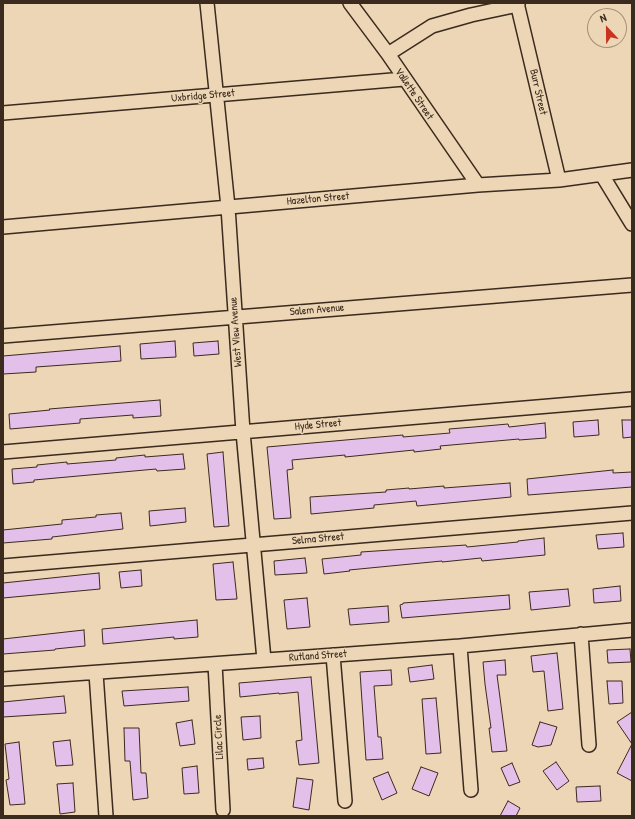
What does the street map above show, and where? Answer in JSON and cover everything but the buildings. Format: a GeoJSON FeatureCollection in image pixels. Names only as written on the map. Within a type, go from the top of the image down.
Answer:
{"type":"FeatureCollection","features":[{"type":"Feature","properties":{"kind":"street","name":"West View Avenue"},"geometry":{"type":"LineString","coordinates":[[207,3],[228,207],[243,432],[264,660]]}},
{"type":"Feature","properties":{"kind":"street","name":"Vallette Street"},"geometry":{"type":"LineString","coordinates":[[350,3],[388,54],[478,186]]}},
{"type":"Feature","properties":{"kind":"street"},"geometry":{"type":"LineString","coordinates":[[388,54],[432,26],[518,4]]}},
{"type":"Feature","properties":{"kind":"street","name":"Burr Street"},"geometry":{"type":"LineString","coordinates":[[518,4],[560,180]]}},
{"type":"Feature","properties":{"kind":"street","name":"Uxbridge Street"},"geometry":{"type":"LineString","coordinates":[[3,113],[404,79]]}},
{"type":"Feature","properties":{"kind":"street","name":"Hazelton Street"},"geometry":{"type":"LineString","coordinates":[[3,227],[560,180],[632,170]]}},
{"type":"Feature","properties":{"kind":"street"},"geometry":{"type":"LineString","coordinates":[[602,175],[632,224]]}},
{"type":"Feature","properties":{"kind":"street","name":"Salem Avenue"},"geometry":{"type":"LineString","coordinates":[[3,336],[632,284]]}},
{"type":"Feature","properties":{"kind":"street","name":"Hyde Street"},"geometry":{"type":"LineString","coordinates":[[3,452],[632,399]]}},
{"type":"Feature","properties":{"kind":"street","name":"Selma Street"},"geometry":{"type":"LineString","coordinates":[[3,566],[632,513]]}},
{"type":"Feature","properties":{"kind":"street","name":"Rutland Street"},"geometry":{"type":"LineString","coordinates":[[3,679],[460,646],[632,630]]}},
{"type":"Feature","properties":{"kind":"street"},"geometry":{"type":"LineString","coordinates":[[581,634],[589,745]]}},
{"type":"Feature","properties":{"kind":"street"},"geometry":{"type":"LineString","coordinates":[[460,646],[471,790]]}},
{"type":"Feature","properties":{"kind":"street"},"geometry":{"type":"LineString","coordinates":[[333,655],[345,801]]}},
{"type":"Feature","properties":{"kind":"street","name":"Lilac Circle"},"geometry":{"type":"LineString","coordinates":[[215,664],[223,810]]}},
{"type":"Feature","properties":{"kind":"street"},"geometry":{"type":"LineString","coordinates":[[96,673],[106,816]]}}]}
